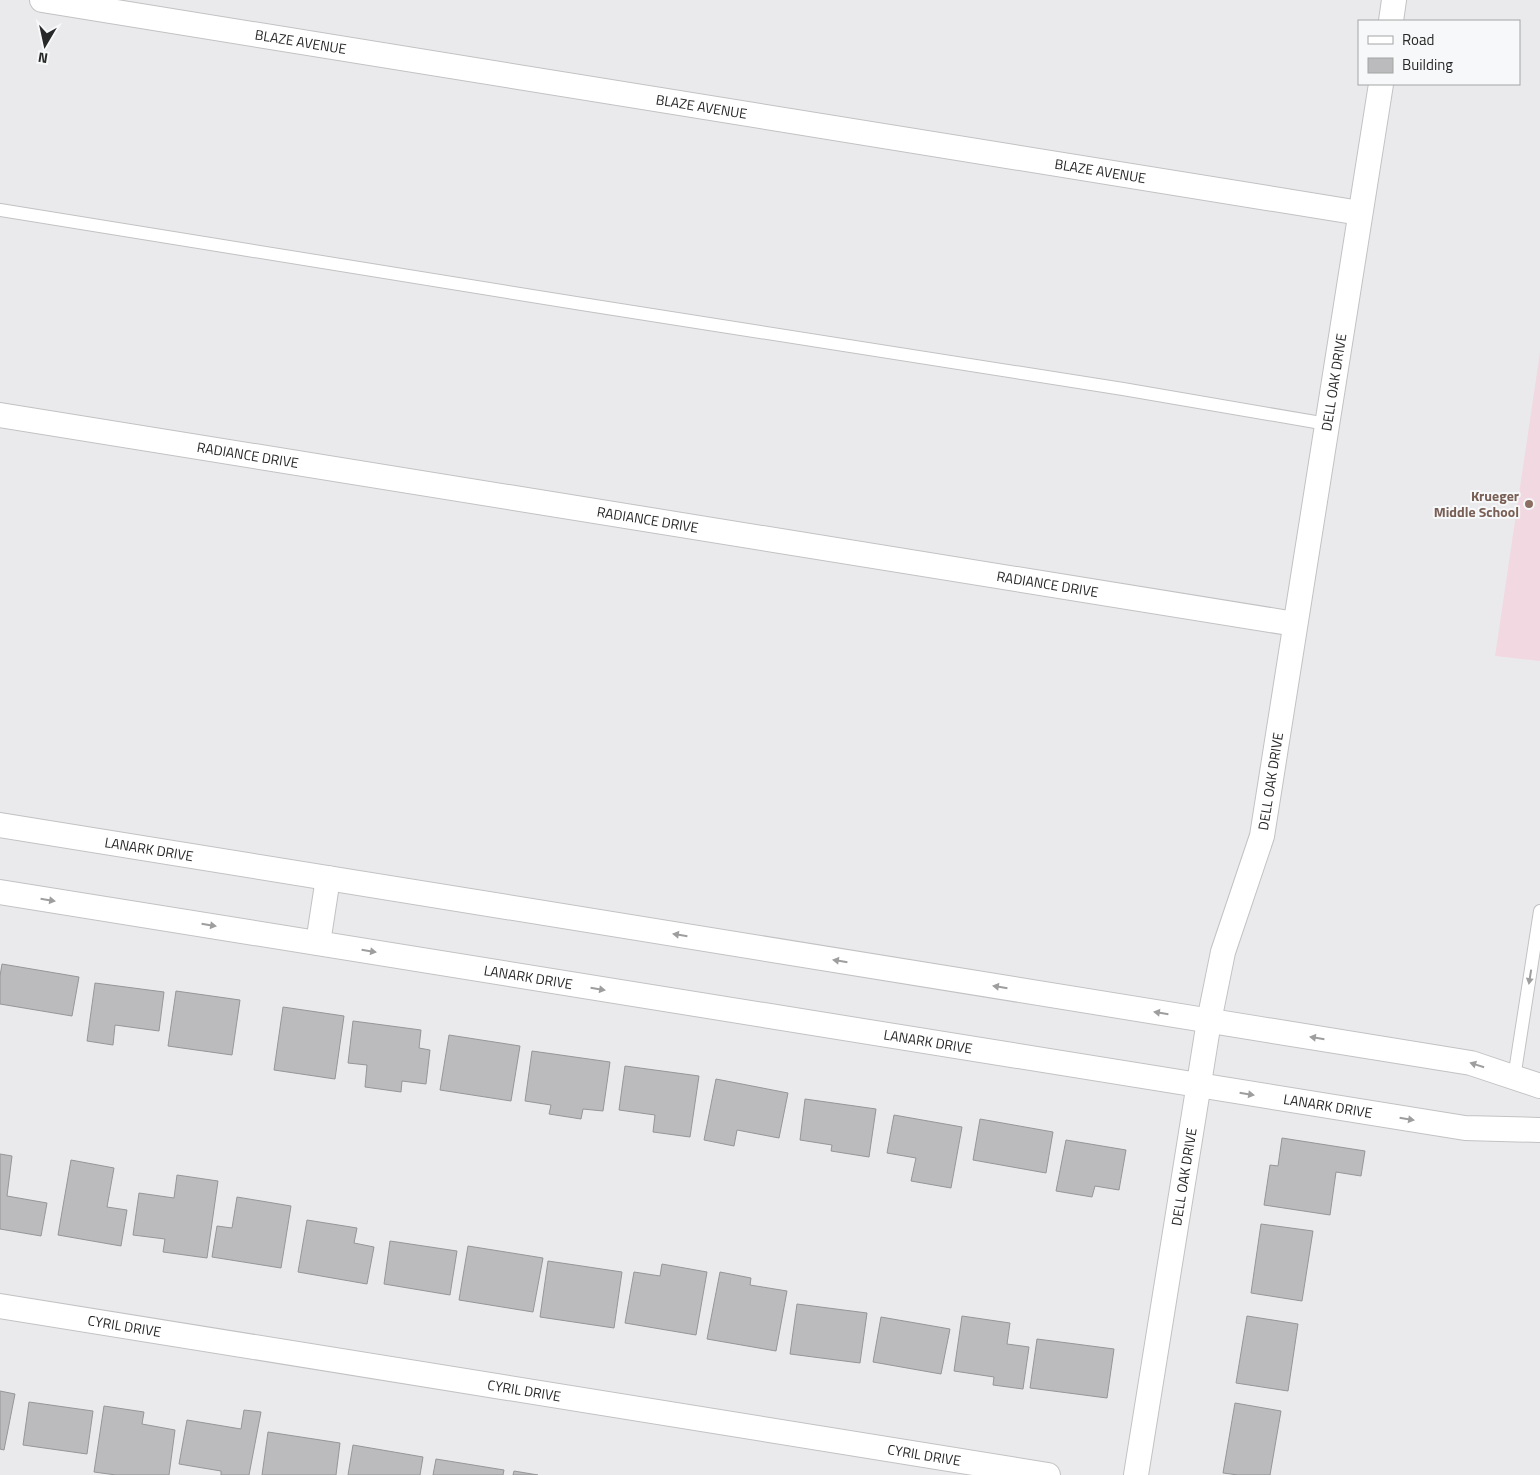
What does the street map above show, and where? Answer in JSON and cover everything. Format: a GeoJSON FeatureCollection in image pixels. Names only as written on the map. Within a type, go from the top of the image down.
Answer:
{"type":"FeatureCollection","features":[{"type":"Feature","properties":{"kind":"street","name":"BLAZE AVENUE"},"geometry":{"type":"LineString","coordinates":[[42,0],[1360,213]]}},
{"type":"Feature","properties":{"kind":"street"},"geometry":{"type":"LineString","coordinates":[[1391,20],[1394,0]]}},
{"type":"Feature","properties":{"kind":"street","name":"DELL OAK DRIVE"},"geometry":{"type":"LineString","coordinates":[[1136,1475],[1209,1021],[1223,952],[1262,836],[1381,85]]}},
{"type":"Feature","properties":{"kind":"street","name":"RADIANCE DRIVE"},"geometry":{"type":"LineString","coordinates":[[0,415],[1295,624]]}},
{"type":"Feature","properties":{"kind":"street","name":"LANARK DRIVE"},"geometry":{"type":"LineString","coordinates":[[0,825],[1471,1063],[1540,1086]]}},
{"type":"Feature","properties":{"kind":"street"},"geometry":{"type":"LineString","coordinates":[[318,943],[328,878]]}},
{"type":"Feature","properties":{"kind":"street","name":"LANARK DRIVE"},"geometry":{"type":"LineString","coordinates":[[0,892],[1466,1128],[1540,1130]]}},
{"type":"Feature","properties":{"kind":"street","name":"CYRIL DRIVE"},"geometry":{"type":"LineString","coordinates":[[0,1306],[1048,1475]]}},
{"type":"Feature","properties":{"kind":"lane"},"geometry":{"type":"LineString","coordinates":[[0,210],[1114,387],[1327,424]]}},
{"type":"Feature","properties":{"kind":"lane"},"geometry":{"type":"LineString","coordinates":[[1514,1078],[1540,912]]}},
{"type":"Feature","properties":{"kind":"shaded area","name":"Krueger Middle School"},"geometry":{"type":"Polygon","coordinates":[[[1540,352],[1540,661],[1495,656],[1540,352]]]}},
{"type":"Feature","properties":{"kind":"building"},"geometry":{"type":"Polygon","coordinates":[[[2,964],[79,977],[72,1016],[0,1004],[2,964]]]}},
{"type":"Feature","properties":{"kind":"building"},"geometry":{"type":"Polygon","coordinates":[[[95,983],[164,992],[159,1031],[115,1025],[113,1045],[87,1041],[95,983]]]}},
{"type":"Feature","properties":{"kind":"building"},"geometry":{"type":"Polygon","coordinates":[[[176,991],[240,1000],[232,1055],[168,1046],[176,991]]]}},
{"type":"Feature","properties":{"kind":"building"},"geometry":{"type":"Polygon","coordinates":[[[283,1007],[344,1016],[335,1079],[274,1070],[283,1007]]]}},
{"type":"Feature","properties":{"kind":"building"},"geometry":{"type":"Polygon","coordinates":[[[353,1021],[421,1030],[419,1048],[430,1050],[426,1084],[402,1081],[401,1092],[365,1087],[367,1065],[348,1063],[353,1021]]]}},
{"type":"Feature","properties":{"kind":"building"},"geometry":{"type":"Polygon","coordinates":[[[449,1035],[520,1046],[511,1101],[440,1090],[449,1035]]]}},
{"type":"Feature","properties":{"kind":"building"},"geometry":{"type":"Polygon","coordinates":[[[532,1051],[610,1062],[603,1111],[583,1109],[581,1119],[549,1114],[551,1105],[525,1101],[532,1051]]]}},
{"type":"Feature","properties":{"kind":"building"},"geometry":{"type":"Polygon","coordinates":[[[625,1066],[699,1076],[690,1137],[653,1132],[655,1115],[619,1110],[625,1066]]]}},
{"type":"Feature","properties":{"kind":"building"},"geometry":{"type":"Polygon","coordinates":[[[716,1079],[788,1093],[779,1138],[737,1130],[734,1146],[704,1140],[716,1079]]]}},
{"type":"Feature","properties":{"kind":"building"},"geometry":{"type":"Polygon","coordinates":[[[805,1099],[876,1109],[869,1157],[831,1151],[832,1145],[800,1140],[805,1099]]]}},
{"type":"Feature","properties":{"kind":"building"},"geometry":{"type":"Polygon","coordinates":[[[894,1115],[962,1127],[951,1188],[911,1181],[916,1158],[887,1153],[894,1115]]]}},
{"type":"Feature","properties":{"kind":"building"},"geometry":{"type":"Polygon","coordinates":[[[980,1119],[1053,1132],[1046,1173],[973,1160],[980,1119]]]}},
{"type":"Feature","properties":{"kind":"building"},"geometry":{"type":"Polygon","coordinates":[[[1282,1138],[1365,1151],[1361,1176],[1336,1172],[1330,1215],[1264,1205],[1270,1165],[1278,1166],[1282,1138]]]}},
{"type":"Feature","properties":{"kind":"building"},"geometry":{"type":"Polygon","coordinates":[[[1066,1140],[1126,1150],[1119,1190],[1095,1186],[1092,1197],[1056,1191],[1066,1140]]]}},
{"type":"Feature","properties":{"kind":"building"},"geometry":{"type":"Polygon","coordinates":[[[0,1154],[12,1156],[7,1196],[47,1203],[41,1236],[0,1229],[0,1154]]]}},
{"type":"Feature","properties":{"kind":"building"},"geometry":{"type":"Polygon","coordinates":[[[71,1160],[114,1168],[107,1207],[127,1210],[121,1246],[58,1235],[71,1160]]]}},
{"type":"Feature","properties":{"kind":"building"},"geometry":{"type":"Polygon","coordinates":[[[177,1175],[218,1181],[207,1258],[163,1252],[165,1239],[133,1235],[139,1193],[174,1198],[177,1175]]]}},
{"type":"Feature","properties":{"kind":"building"},"geometry":{"type":"Polygon","coordinates":[[[237,1197],[291,1206],[281,1268],[212,1257],[217,1226],[232,1228],[237,1197]]]}},
{"type":"Feature","properties":{"kind":"building"},"geometry":{"type":"Polygon","coordinates":[[[307,1220],[357,1228],[354,1243],[374,1247],[367,1284],[298,1272],[307,1220]]]}},
{"type":"Feature","properties":{"kind":"building"},"geometry":{"type":"Polygon","coordinates":[[[1261,1224],[1313,1231],[1302,1301],[1251,1293],[1261,1224]]]}},
{"type":"Feature","properties":{"kind":"building"},"geometry":{"type":"Polygon","coordinates":[[[390,1241],[457,1251],[450,1295],[384,1284],[390,1241]]]}},
{"type":"Feature","properties":{"kind":"building"},"geometry":{"type":"Polygon","coordinates":[[[468,1246],[543,1258],[533,1312],[459,1300],[468,1246]]]}},
{"type":"Feature","properties":{"kind":"building"},"geometry":{"type":"Polygon","coordinates":[[[548,1261],[622,1272],[614,1328],[540,1317],[548,1261]]]}},
{"type":"Feature","properties":{"kind":"building"},"geometry":{"type":"Polygon","coordinates":[[[662,1264],[707,1272],[696,1335],[625,1323],[634,1272],[660,1276],[662,1264]]]}},
{"type":"Feature","properties":{"kind":"building"},"geometry":{"type":"Polygon","coordinates":[[[720,1272],[751,1278],[750,1285],[787,1291],[776,1351],[707,1339],[720,1272]]]}},
{"type":"Feature","properties":{"kind":"building"},"geometry":{"type":"Polygon","coordinates":[[[797,1304],[867,1313],[860,1363],[790,1354],[797,1304]]]}},
{"type":"Feature","properties":{"kind":"building"},"geometry":{"type":"Polygon","coordinates":[[[962,1316],[1010,1323],[1007,1344],[1029,1347],[1023,1389],[993,1385],[994,1377],[954,1371],[962,1316]]]}},
{"type":"Feature","properties":{"kind":"building"},"geometry":{"type":"Polygon","coordinates":[[[1247,1316],[1298,1324],[1288,1391],[1236,1383],[1247,1316]]]}},
{"type":"Feature","properties":{"kind":"building"},"geometry":{"type":"Polygon","coordinates":[[[881,1317],[950,1329],[941,1374],[873,1362],[881,1317]]]}},
{"type":"Feature","properties":{"kind":"building"},"geometry":{"type":"Polygon","coordinates":[[[1037,1339],[1114,1349],[1107,1398],[1030,1388],[1037,1339]]]}},
{"type":"Feature","properties":{"kind":"building"},"geometry":{"type":"Polygon","coordinates":[[[0,1391],[15,1394],[4,1450],[0,1449],[0,1391]]]}},
{"type":"Feature","properties":{"kind":"building"},"geometry":{"type":"Polygon","coordinates":[[[29,1402],[93,1411],[87,1454],[23,1445],[29,1402]]]}},
{"type":"Feature","properties":{"kind":"building"},"geometry":{"type":"Polygon","coordinates":[[[1235,1403],[1281,1411],[1270,1475],[1223,1473],[1235,1403]]]}},
{"type":"Feature","properties":{"kind":"building"},"geometry":{"type":"Polygon","coordinates":[[[104,1406],[144,1412],[142,1424],[175,1430],[169,1475],[116,1475],[94,1472],[104,1406]]]}},
{"type":"Feature","properties":{"kind":"building"},"geometry":{"type":"Polygon","coordinates":[[[244,1410],[261,1412],[249,1475],[221,1475],[221,1471],[179,1464],[187,1420],[241,1429],[244,1410]]]}},
{"type":"Feature","properties":{"kind":"building"},"geometry":{"type":"Polygon","coordinates":[[[268,1432],[340,1443],[336,1475],[262,1475],[268,1432]]]}},
{"type":"Feature","properties":{"kind":"building"},"geometry":{"type":"Polygon","coordinates":[[[353,1445],[423,1457],[420,1475],[348,1475],[353,1445]]]}},
{"type":"Feature","properties":{"kind":"building"},"geometry":{"type":"Polygon","coordinates":[[[436,1459],[504,1470],[503,1475],[433,1475],[436,1459]]]}},
{"type":"Feature","properties":{"kind":"building"},"geometry":{"type":"Polygon","coordinates":[[[514,1471],[538,1475],[513,1475],[514,1471]]]}},
{"type":"Feature","properties":{"kind":"place","name":"Krueger Middle School"},"geometry":{"type":"Point","coordinates":[1529,504]}}]}
